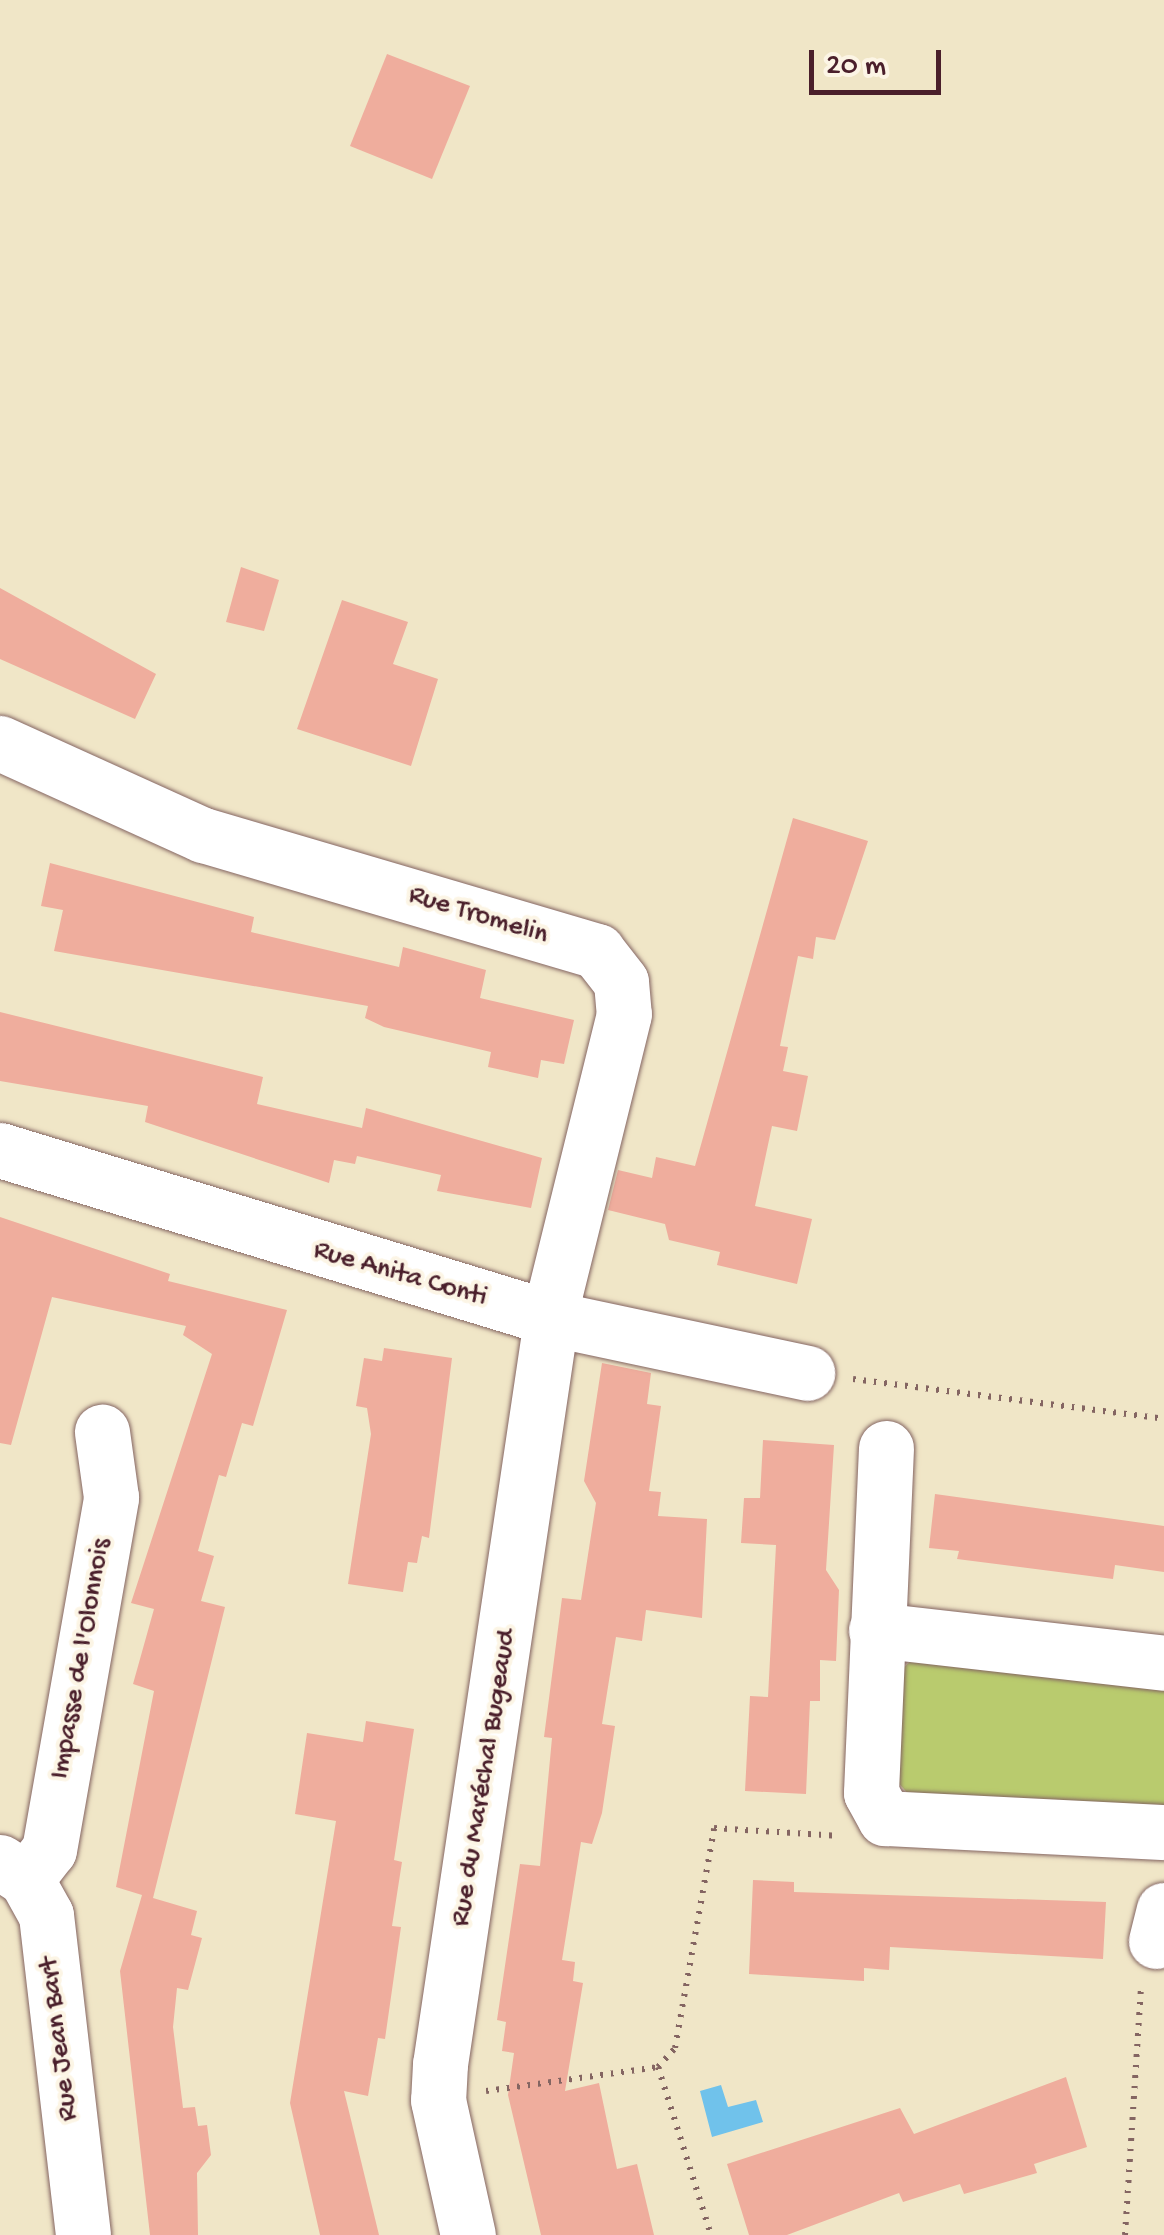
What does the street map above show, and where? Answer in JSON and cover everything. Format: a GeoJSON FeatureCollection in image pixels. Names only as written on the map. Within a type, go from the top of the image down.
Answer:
{"type":"FeatureCollection","features":[{"type":"Feature","properties":{"kind":"street","name":"Rue Tromelin"},"geometry":{"type":"LineString","coordinates":[[0,743],[203,834],[596,951],[621,982],[624,1014],[554,1319]]}},
{"type":"Feature","properties":{"kind":"street","name":"Rue Anita Conti"},"geometry":{"type":"LineString","coordinates":[[0,1150],[554,1319],[807,1373]]}},
{"type":"Feature","properties":{"kind":"street","name":"Rue du Maréchal Bugeaud"},"geometry":{"type":"LineString","coordinates":[[468,2235],[438,2100],[554,1319]]}},
{"type":"Feature","properties":{"kind":"street","name":"Impasse de l'Olonnois"},"geometry":{"type":"LineString","coordinates":[[13,1870],[49,1850],[111,1497],[102,1432]]}},
{"type":"Feature","properties":{"kind":"street"},"geometry":{"type":"LineString","coordinates":[[886,1448],[871,1793],[885,1818],[1164,1834]]}},
{"type":"Feature","properties":{"kind":"street"},"geometry":{"type":"LineString","coordinates":[[876,1630],[1164,1662]]}},
{"type":"Feature","properties":{"kind":"street","name":"Rue Jean Bart"},"geometry":{"type":"LineString","coordinates":[[13,1870],[46,1915],[84,2235]]}},
{"type":"Feature","properties":{"kind":"path"},"geometry":{"type":"LineString","coordinates":[[807,1373],[1164,1419]]}},
{"type":"Feature","properties":{"kind":"path"},"geometry":{"type":"LineString","coordinates":[[438,2100],[658,2067],[675,2048],[714,1828],[858,1837],[885,1818]]}},
{"type":"Feature","properties":{"kind":"path"},"geometry":{"type":"LineString","coordinates":[[1125,2235],[1134,2007],[1160,1926]]}},
{"type":"Feature","properties":{"kind":"path"},"geometry":{"type":"LineString","coordinates":[[658,2067],[711,2235]]}},
{"type":"Feature","properties":{"kind":"green space"},"geometry":{"type":"Polygon","coordinates":[[[914,1658],[1164,1679],[1164,1805],[912,1798],[893,1777],[899,1672],[914,1658]]]}},
{"type":"Feature","properties":{"kind":"water"},"geometry":{"type":"Polygon","coordinates":[[[721,2085],[728,2107],[756,2100],[763,2122],[712,2137],[700,2091],[721,2085]]]}},
{"type":"Feature","properties":{"kind":"building"},"geometry":{"type":"Polygon","coordinates":[[[387,54],[470,86],[432,179],[350,146],[387,54]]]}},
{"type":"Feature","properties":{"kind":"building"},"geometry":{"type":"Polygon","coordinates":[[[241,567],[279,580],[264,631],[226,622],[241,567]]]}},
{"type":"Feature","properties":{"kind":"building"},"geometry":{"type":"Polygon","coordinates":[[[0,588],[156,674],[135,719],[0,659],[0,588]]]}},
{"type":"Feature","properties":{"kind":"building"},"geometry":{"type":"Polygon","coordinates":[[[342,600],[408,622],[393,664],[438,679],[411,766],[297,729],[342,600]]]}},
{"type":"Feature","properties":{"kind":"building"},"geometry":{"type":"Polygon","coordinates":[[[793,818],[868,841],[835,940],[816,937],[813,959],[798,956],[780,1046],[788,1047],[783,1071],[808,1076],[797,1131],[772,1126],[755,1206],[812,1219],[797,1284],[717,1265],[720,1252],[669,1240],[665,1224],[608,1210],[618,1170],[652,1178],[656,1157],[695,1166],[793,818]]]}},
{"type":"Feature","properties":{"kind":"building"},"geometry":{"type":"Polygon","coordinates":[[[50,863],[254,917],[251,932],[399,967],[403,947],[486,970],[480,998],[574,1020],[564,1064],[541,1060],[538,1078],[488,1067],[491,1052],[384,1027],[365,1018],[368,1006],[54,951],[63,910],[41,906],[50,863]]]}},
{"type":"Feature","properties":{"kind":"building"},"geometry":{"type":"Polygon","coordinates":[[[0,1012],[263,1077],[257,1104],[362,1128],[366,1108],[542,1158],[531,1208],[437,1191],[441,1175],[357,1156],[355,1164],[334,1160],[329,1183],[145,1122],[148,1106],[0,1081],[0,1012]]]}},
{"type":"Feature","properties":{"kind":"building"},"geometry":{"type":"Polygon","coordinates":[[[0,1217],[170,1274],[168,1281],[287,1310],[253,1426],[242,1423],[226,1477],[219,1475],[198,1551],[214,1556],[201,1601],[225,1607],[153,1898],[197,1911],[191,1935],[202,1938],[188,1990],[177,1988],[173,2027],[183,2108],[195,2107],[198,2126],[207,2125],[211,2155],[197,2173],[198,2235],[150,2235],[120,1971],[142,1895],[116,1887],[154,1691],[133,1684],[154,1609],[131,1603],[212,1354],[183,1335],[186,1326],[52,1297],[11,1445],[0,1443],[0,1217]]]}},
{"type":"Feature","properties":{"kind":"building"},"geometry":{"type":"Polygon","coordinates":[[[384,1348],[452,1358],[429,1538],[422,1536],[417,1563],[408,1562],[403,1592],[348,1584],[371,1434],[367,1408],[356,1406],[364,1358],[382,1361],[384,1348]]]}},
{"type":"Feature","properties":{"kind":"building"},"geometry":{"type":"Polygon","coordinates":[[[602,1363],[651,1373],[647,1404],[661,1406],[649,1491],[661,1492],[658,1516],[707,1519],[702,1618],[646,1610],[642,1641],[616,1637],[602,1724],[615,1726],[602,1813],[592,1844],[581,1842],[562,1960],[575,1962],[573,1981],[583,1983],[565,2091],[599,2083],[617,2169],[637,2164],[654,2235],[541,2235],[508,2095],[514,2053],[502,2051],[506,2022],[497,2020],[520,1864],[540,1866],[552,1738],[544,1737],[562,1598],[581,1600],[596,1503],[584,1481],[602,1363]]]}},
{"type":"Feature","properties":{"kind":"building"},"geometry":{"type":"Polygon","coordinates":[[[763,1440],[834,1445],[826,1570],[839,1590],[836,1661],[820,1660],[820,1701],[810,1701],[806,1794],[745,1791],[750,1696],[768,1697],[776,1545],[741,1543],[744,1498],[760,1498],[763,1440]]]}},
{"type":"Feature","properties":{"kind":"building"},"geometry":{"type":"Polygon","coordinates":[[[935,1494],[1164,1526],[1164,1572],[1115,1565],[1113,1579],[957,1559],[959,1551],[929,1548],[935,1494]]]}},
{"type":"Feature","properties":{"kind":"building"},"geometry":{"type":"Polygon","coordinates":[[[366,1721],[414,1729],[394,1860],[402,1862],[392,1926],[401,1927],[385,2039],[378,2038],[368,2096],[344,2091],[379,2235],[320,2235],[290,2103],[336,1821],[295,1814],[307,1733],[363,1742],[366,1721]]]}},
{"type":"Feature","properties":{"kind":"building"},"geometry":{"type":"Polygon","coordinates":[[[753,1880],[794,1882],[794,1892],[1106,1902],[1103,1959],[890,1947],[889,1970],[864,1968],[864,1981],[749,1974],[753,1880]]]}},
{"type":"Feature","properties":{"kind":"building"},"geometry":{"type":"Polygon","coordinates":[[[1066,2077],[1087,2147],[1034,2164],[1037,2173],[964,2194],[960,2184],[903,2202],[899,2193],[787,2235],[749,2235],[727,2164],[900,2108],[914,2134],[1066,2077]]]}}]}
